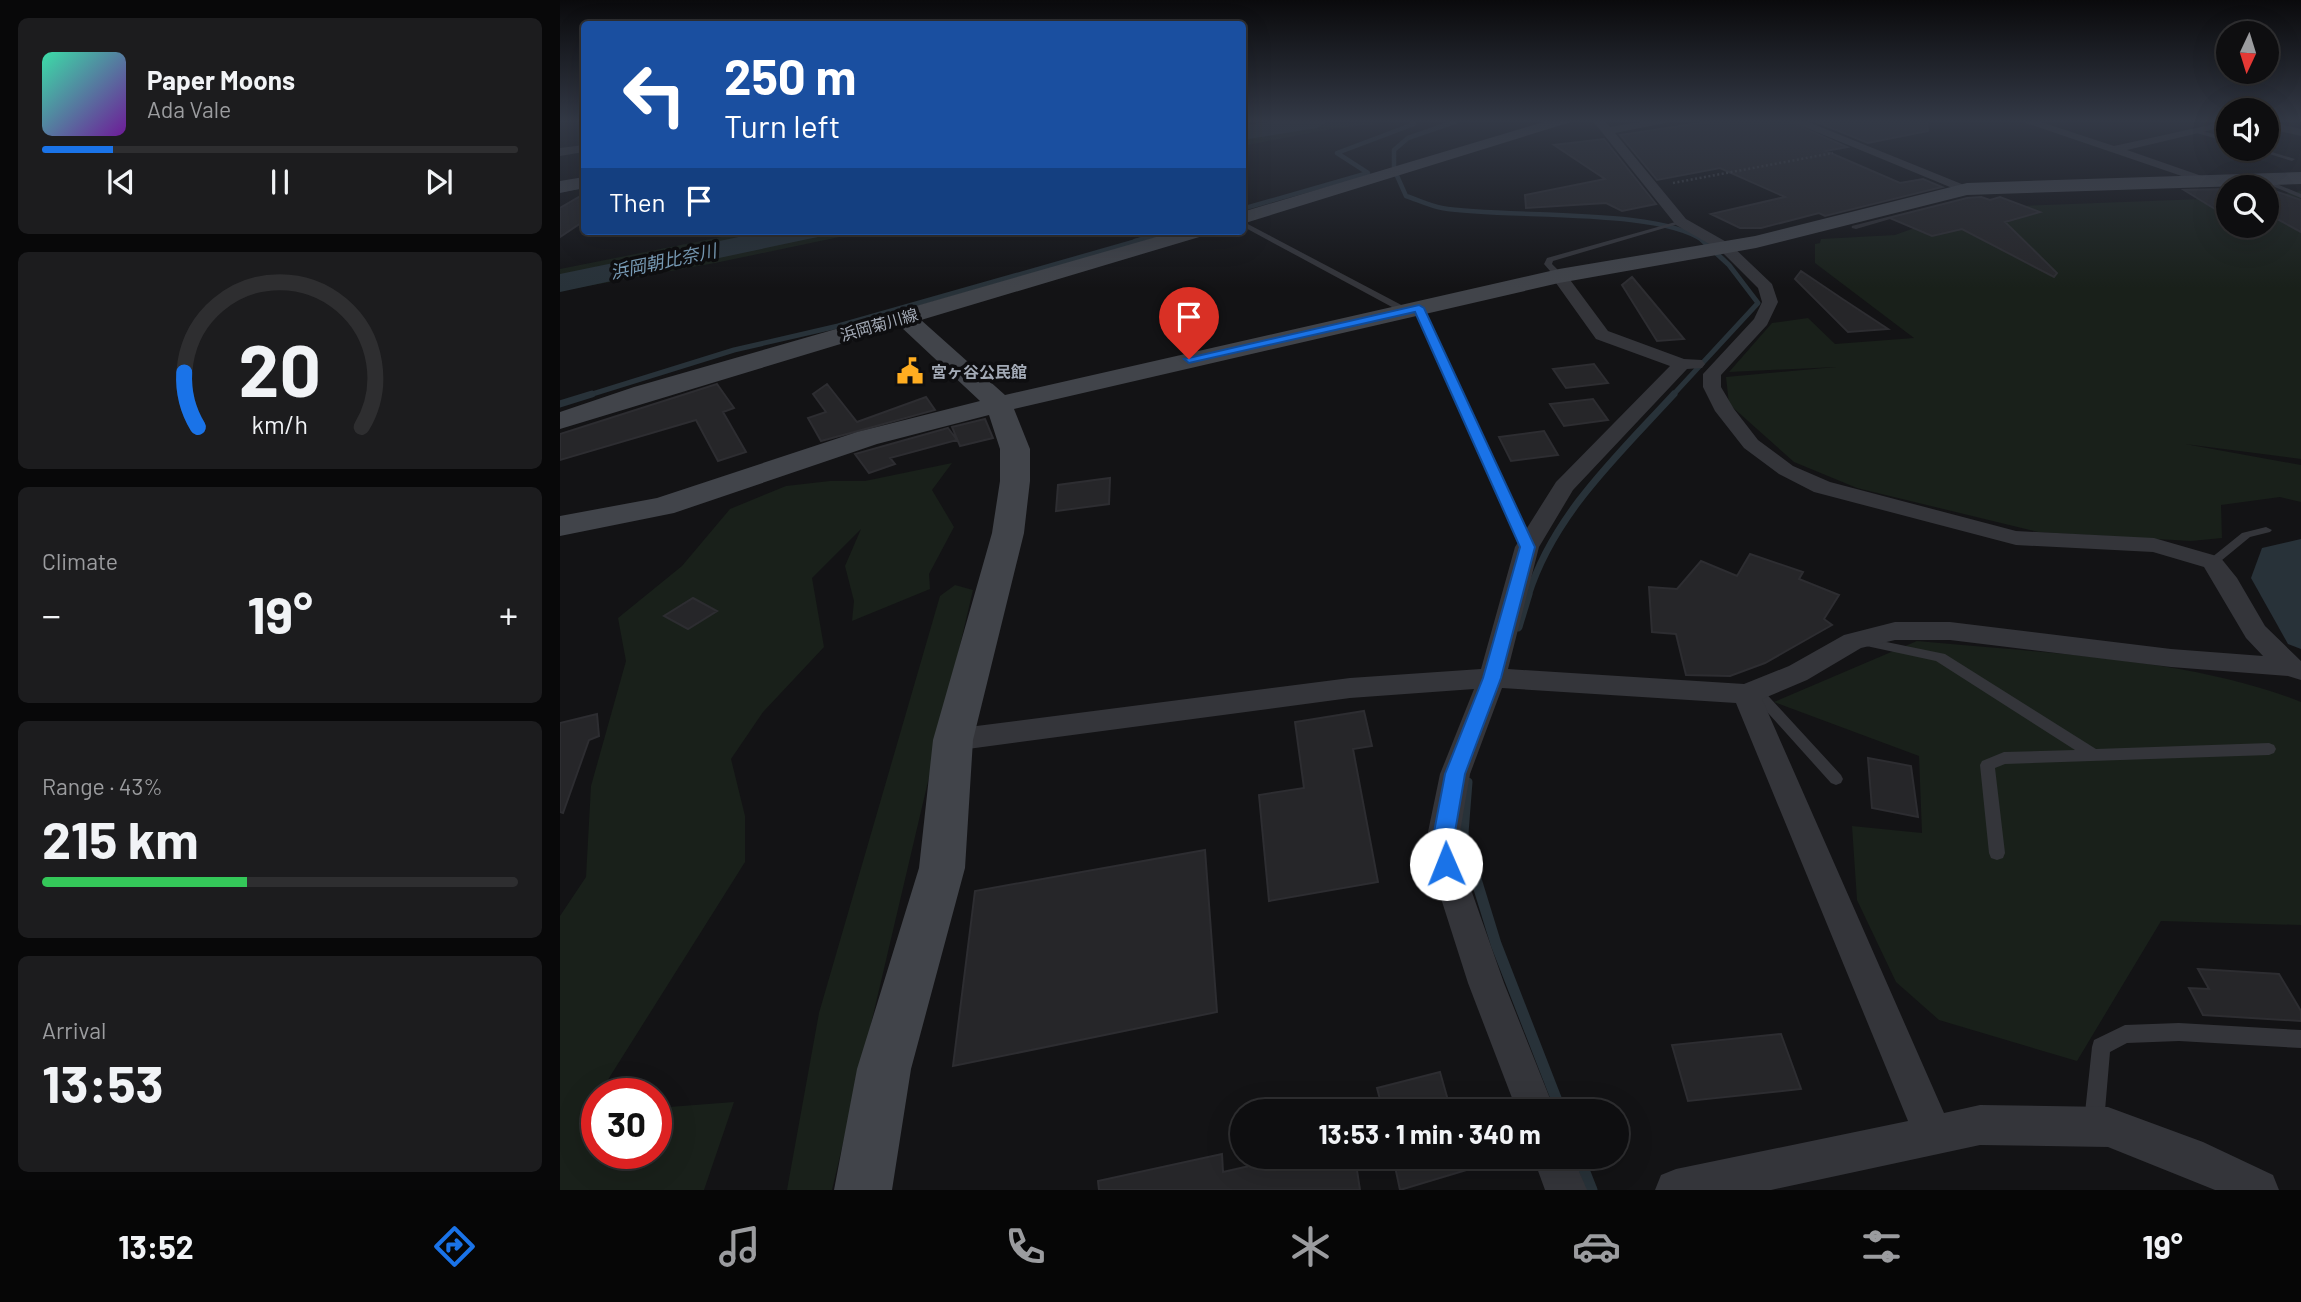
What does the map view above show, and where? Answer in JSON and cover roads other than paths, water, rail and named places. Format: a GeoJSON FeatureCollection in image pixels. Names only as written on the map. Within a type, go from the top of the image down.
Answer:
{"type":"FeatureCollection","features":[{"type":"Feature","properties":{"kind":"street"},"geometry":{"type":"LineString","coordinates":[[1246,220],[1386,177]]}},
{"type":"Feature","properties":{"kind":"street"},"geometry":{"type":"LineString","coordinates":[[1646,177],[1681,222],[1725,247],[1766,286],[1770,302],[1761,321],[1712,374],[1712,387],[1725,411],[1751,444],[1786,470],[1822,487],[2016,538],[2154,545],[2212,562],[2255,632],[2296,669]]}},
{"type":"Feature","properties":{"kind":"street"},"geometry":{"type":"LineString","coordinates":[[1933,177],[1967,190]]}},
{"type":"Feature","properties":{"kind":"street"},"geometry":{"type":"LineString","coordinates":[[2196,177],[2213,182]]}},
{"type":"Feature","properties":{"kind":"street"},"geometry":{"type":"LineString","coordinates":[[560,526],[663,506],[867,438],[999,404],[1559,276],[1756,242],[1933,195],[1967,190],[2216,182]]}},
{"type":"Feature","properties":{"kind":"street"},"geometry":{"type":"LineString","coordinates":[[560,187],[581,184]]}},
{"type":"Feature","properties":{"kind":"street","name":"浜岡菊川線"},"geometry":{"type":"LineString","coordinates":[[560,421],[644,393],[1185,235]]}},
{"type":"Feature","properties":{"kind":"street"},"geometry":{"type":"LineString","coordinates":[[1559,276],[1602,335],[1682,364],[1718,365]]}},
{"type":"Feature","properties":{"kind":"street"},"geometry":{"type":"LineString","coordinates":[[863,1190],[884,1069],[942,868],[953,740],[1008,533],[1015,481],[1015,449],[999,404],[904,317]]}},
{"type":"Feature","properties":{"kind":"street"},"geometry":{"type":"LineString","coordinates":[[1531,1099],[1486,983],[1446,864],[1444,832],[1455,774],[1492,678],[1527,547],[1564,487],[1682,364]]}},
{"type":"Feature","properties":{"kind":"street"},"geometry":{"type":"LineString","coordinates":[[953,740],[1350,688],[1492,678],[1750,692],[1798,673],[1857,640],[1895,631],[1950,631],[2296,669]]}},
{"type":"Feature","properties":{"kind":"street"},"geometry":{"type":"LineString","coordinates":[[1750,692],[1933,1134]]}},
{"type":"Feature","properties":{"kind":"street"},"geometry":{"type":"LineString","coordinates":[[1676,1190],[1980,1125],[2108,1127],[2203,1162],[2258,1190]]}},
{"type":"Feature","properties":{"kind":"street"},"geometry":{"type":"LineString","coordinates":[[1558,1169],[1566,1190]]}},
{"type":"Feature","properties":{"kind":"lane"},"geometry":{"type":"LineString","coordinates":[[2294,184],[2301,196]]}},
{"type":"Feature","properties":{"kind":"lane"},"geometry":{"type":"LineString","coordinates":[[1559,276],[1548,264],[1550,260],[1681,222]]}},
{"type":"Feature","properties":{"kind":"lane"},"geometry":{"type":"LineString","coordinates":[[1246,223],[1412,310],[1527,547]]}},
{"type":"Feature","properties":{"kind":"lane"},"geometry":{"type":"LineString","coordinates":[[2212,562],[2246,535],[2266,530]]}},
{"type":"Feature","properties":{"kind":"lane"},"geometry":{"type":"LineString","coordinates":[[1857,640],[1940,657],[2091,753]]}},
{"type":"Feature","properties":{"kind":"lane"},"geometry":{"type":"LineString","coordinates":[[1750,692],[1836,779]]}},
{"type":"Feature","properties":{"kind":"lane"},"geometry":{"type":"LineString","coordinates":[[1997,853],[1987,765],[2004,758],[2269,749]]}},
{"type":"Feature","properties":{"kind":"lane"},"geometry":{"type":"LineString","coordinates":[[2093,1127],[2101,1047],[2125,1034],[2179,1032],[2301,1039]]}},
{"type":"Feature","properties":{"kind":"waterway"},"geometry":{"type":"LineString","coordinates":[[1246,208],[1356,177]]}},
{"type":"Feature","properties":{"kind":"waterway"},"geometry":{"type":"LineString","coordinates":[[1397,177],[1406,196],[1438,207],[1653,223],[1682,230],[1702,240]]}},
{"type":"Feature","properties":{"kind":"waterway"},"geometry":{"type":"LineString","coordinates":[[560,190],[581,186]]}},
{"type":"Feature","properties":{"kind":"waterway","name":"浜岡朝比奈川"},"geometry":{"type":"LineString","coordinates":[[560,283],[789,235]]}},
{"type":"Feature","properties":{"kind":"waterway"},"geometry":{"type":"LineString","coordinates":[[1135,241],[1157,235]]}},
{"type":"Feature","properties":{"kind":"waterway"},"geometry":{"type":"LineString","coordinates":[[586,396],[734,350],[838,326],[1141,240]]}},
{"type":"Feature","properties":{"kind":"waterway"},"geometry":{"type":"LineString","coordinates":[[1672,396],[1758,303],[1729,265],[1702,240]]}},
{"type":"Feature","properties":{"kind":"waterway"},"geometry":{"type":"LineString","coordinates":[[560,404],[592,394]]}},
{"type":"Feature","properties":{"kind":"waterway"},"geometry":{"type":"LineString","coordinates":[[1528,596],[1553,539],[1570,513],[1610,463],[1674,394]]}},
{"type":"Feature","properties":{"kind":"waterway"},"geometry":{"type":"LineString","coordinates":[[1518,627],[1528,594]]}},
{"type":"Feature","properties":{"kind":"waterway"},"geometry":{"type":"LineString","coordinates":[[1468,782],[1464,833],[1468,855]]}},
{"type":"Feature","properties":{"kind":"waterway"},"geometry":{"type":"LineString","coordinates":[[1468,853],[1496,944],[1556,1099]]}},
{"type":"Feature","properties":{"kind":"waterway"},"geometry":{"type":"LineString","coordinates":[[1584,1169],[1592,1190]]}},
{"type":"Feature","properties":{"kind":"place","name":"宮ヶ谷公民館"},"geometry":{"type":"Point","coordinates":[910,371]}}]}
